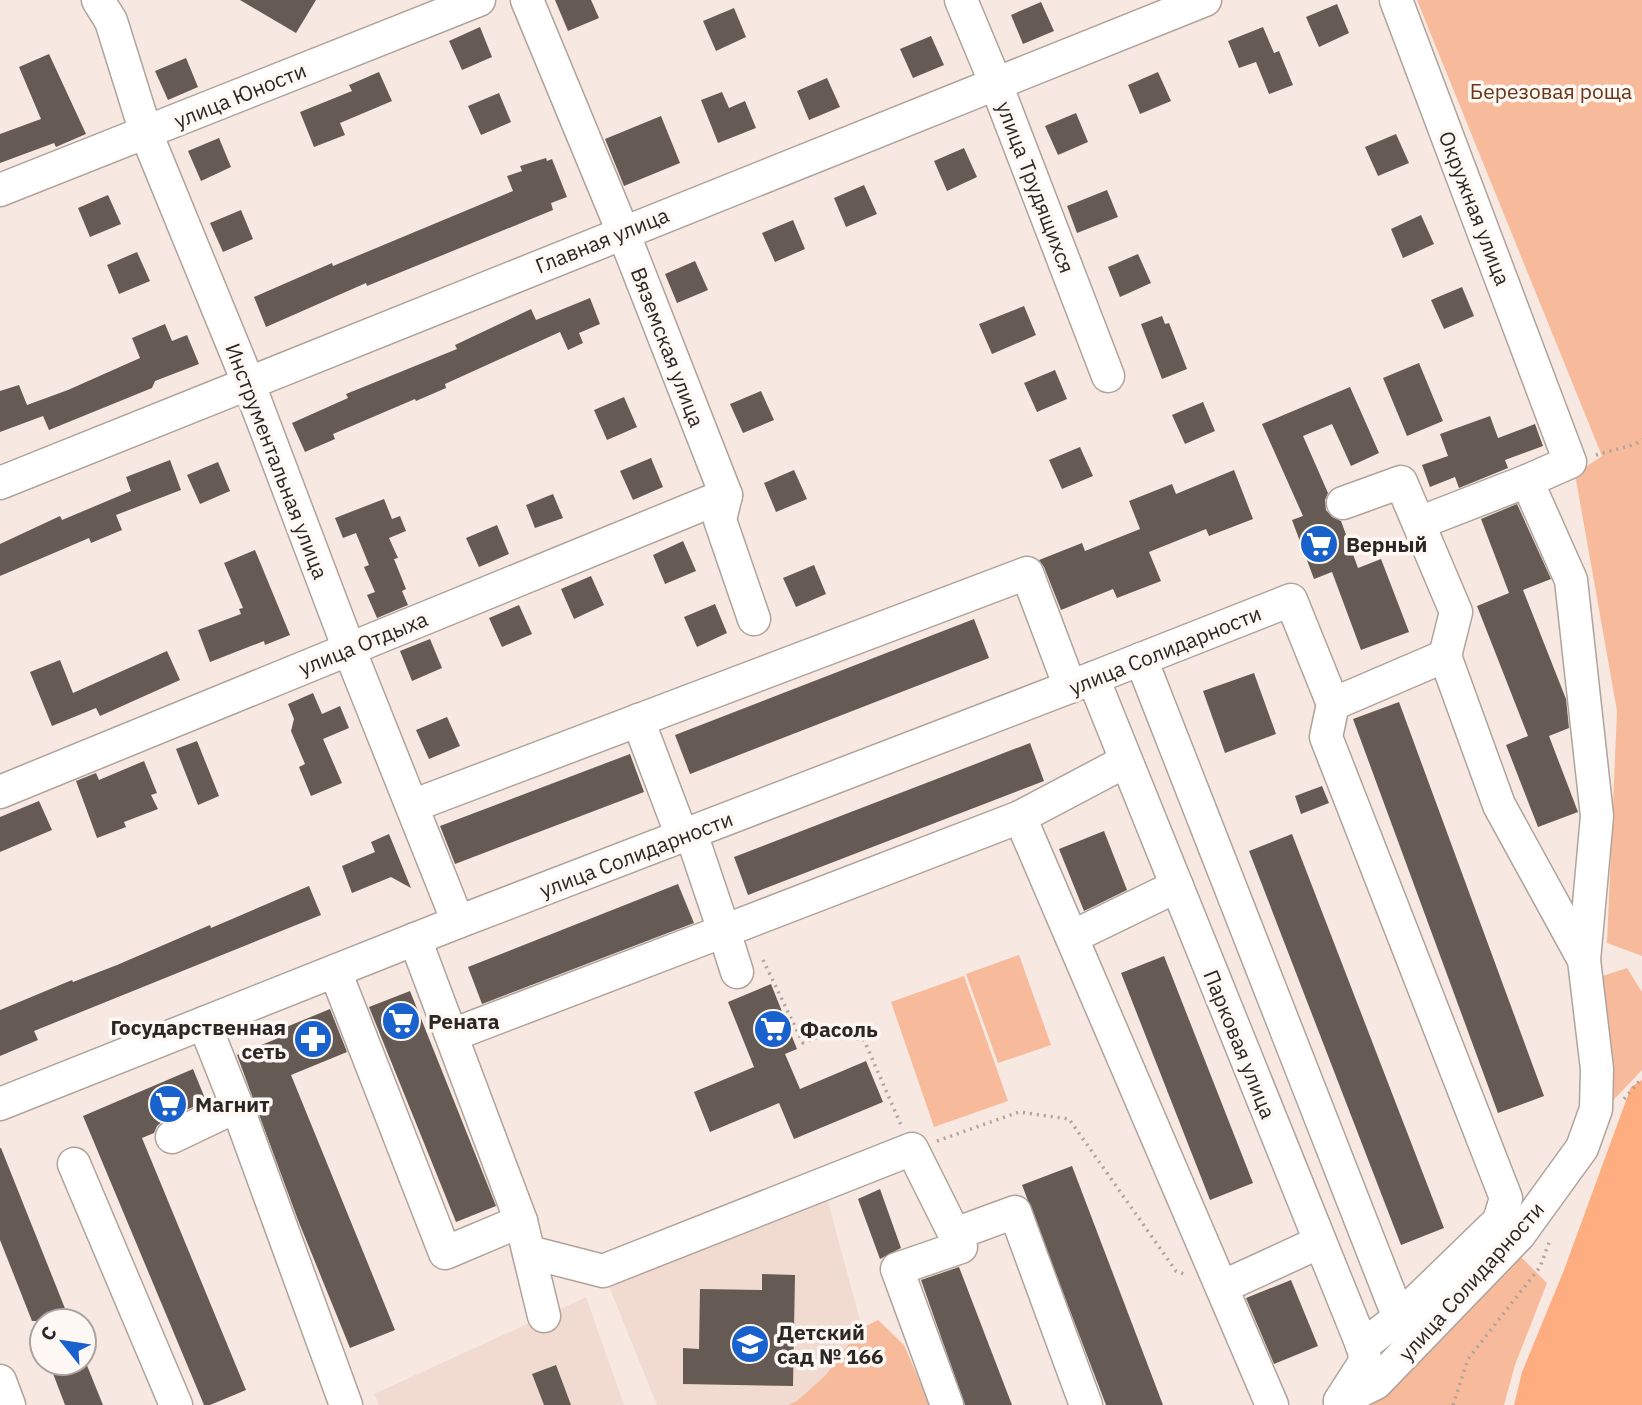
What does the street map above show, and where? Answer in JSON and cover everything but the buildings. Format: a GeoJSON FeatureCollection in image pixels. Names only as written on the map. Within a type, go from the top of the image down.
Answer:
{"type":"FeatureCollection","features":[{"type":"Feature","properties":{"kind":"street","name":"улица Юности"},"geometry":{"type":"LineString","coordinates":[[0,190],[480,0]]}},
{"type":"Feature","properties":{"kind":"street","name":"Вяземская улица"},"geometry":{"type":"LineString","coordinates":[[527,0],[623,232],[726,495],[720,520],[754,620]]}},
{"type":"Feature","properties":{"kind":"street","name":"улица Трудящихся"},"geometry":{"type":"LineString","coordinates":[[961,0],[1108,376]]}},
{"type":"Feature","properties":{"kind":"street","name":"Главная улица"},"geometry":{"type":"LineString","coordinates":[[0,483],[1205,0]]}},
{"type":"Feature","properties":{"kind":"street","name":"Окружная улица"},"geometry":{"type":"LineString","coordinates":[[1396,0],[1555,416],[1570,462]]}},
{"type":"Feature","properties":{"kind":"street","name":"Инструментальная улица"},"geometry":{"type":"LineString","coordinates":[[111,7],[146,133],[248,382],[349,649],[458,922]]}},
{"type":"Feature","properties":{"kind":"street"},"geometry":{"type":"LineString","coordinates":[[1419,523],[1570,462]]}},
{"type":"Feature","properties":{"kind":"street"},"geometry":{"type":"LineString","coordinates":[[1527,481],[1570,580],[1597,816],[1584,960]]}},
{"type":"Feature","properties":{"kind":"street"},"geometry":{"type":"LineString","coordinates":[[1338,1403],[1365,1362],[1362,1346],[1399,1318],[1499,1221],[1506,1198],[1326,737],[1333,704],[1445,656],[1456,612],[1401,482],[1343,503]]}},
{"type":"Feature","properties":{"kind":"street","name":"улица Отдыха"},"geometry":{"type":"LineString","coordinates":[[0,792],[726,495]]}},
{"type":"Feature","properties":{"kind":"street","name":"Парковая улица"},"geometry":{"type":"LineString","coordinates":[[638,720],[1027,573],[1082,683],[1126,761],[1362,1346]]}},
{"type":"Feature","properties":{"kind":"street","name":"улица Солидарности"},"geometry":{"type":"LineString","coordinates":[[0,1104],[458,922],[1291,600],[1333,704]]}},
{"type":"Feature","properties":{"kind":"street","name":"улица Солидарности"},"geometry":{"type":"LineString","coordinates":[[1338,1403],[1376,1383],[1519,1235],[1582,1148],[1596,1109],[1597,1069],[1584,960],[1499,805],[1445,656]]}},
{"type":"Feature","properties":{"kind":"street"},"geometry":{"type":"LineString","coordinates":[[1141,659],[1399,1318]]}},
{"type":"Feature","properties":{"kind":"street"},"geometry":{"type":"LineString","coordinates":[[412,806],[638,720],[687,834],[724,931],[749,965]]}},
{"type":"Feature","properties":{"kind":"street"},"geometry":{"type":"LineString","coordinates":[[452,1035],[1020,817],[1126,761]]}},
{"type":"Feature","properties":{"kind":"street"},"geometry":{"type":"LineString","coordinates":[[1020,817],[1272,1405]]}},
{"type":"Feature","properties":{"kind":"street"},"geometry":{"type":"LineString","coordinates":[[1072,937],[1177,886]]}},
{"type":"Feature","properties":{"kind":"street"},"geometry":{"type":"LineString","coordinates":[[415,939],[521,1221],[544,1316]]}},
{"type":"Feature","properties":{"kind":"street"},"geometry":{"type":"LineString","coordinates":[[335,971],[445,1253],[521,1221]]}},
{"type":"Feature","properties":{"kind":"street"},"geometry":{"type":"LineString","coordinates":[[205,1023],[237,1106],[336,1402]]}},
{"type":"Feature","properties":{"kind":"street"},"geometry":{"type":"LineString","coordinates":[[172,1137],[237,1106]]}},
{"type":"Feature","properties":{"kind":"street"},"geometry":{"type":"LineString","coordinates":[[529,1252],[603,1271],[912,1149],[961,1247],[897,1269],[947,1405]]}},
{"type":"Feature","properties":{"kind":"street"},"geometry":{"type":"LineString","coordinates":[[74,1164],[176,1405]]}},
{"type":"Feature","properties":{"kind":"street"},"geometry":{"type":"LineString","coordinates":[[955,1234],[1015,1212],[1086,1405]]}},
{"type":"Feature","properties":{"kind":"street"},"geometry":{"type":"LineString","coordinates":[[1222,1287],[1320,1242]]}},
{"type":"Feature","properties":{"kind":"street"},"geometry":{"type":"LineString","coordinates":[[0,1381],[9,1405]]}},
{"type":"Feature","properties":{"kind":"path"},"geometry":{"type":"LineString","coordinates":[[1570,462],[1636,444],[1642,439]]}},
{"type":"Feature","properties":{"kind":"path"},"geometry":{"type":"LineString","coordinates":[[749,965],[803,1043],[825,1034],[864,1040],[912,1149],[1018,1112],[1069,1119],[1176,1271],[1222,1287]]}},
{"type":"Feature","properties":{"kind":"shaded area"},"geometry":{"type":"Polygon","coordinates":[[[1642,1080],[1642,1405],[1514,1405],[1522,1372],[1564,1270],[1631,1087],[1642,1080]]]}},
{"type":"Feature","properties":{"kind":"shaded area","name":"Детский сад № 166"},"geometry":{"type":"Polygon","coordinates":[[[827,1198],[883,1405],[657,1405],[608,1284],[827,1198]]]}},
{"type":"Feature","properties":{"kind":"shaded area"},"geometry":{"type":"Polygon","coordinates":[[[586,1297],[624,1405],[379,1405],[374,1394],[586,1297]]]}},
{"type":"Feature","properties":{"kind":"green space","name":"Березовая роща"},"geometry":{"type":"Polygon","coordinates":[[[1417,0],[1642,0],[1642,956],[1607,943],[1617,711],[1575,474],[1602,456],[1417,0]]]}},
{"type":"Feature","properties":{"kind":"green space"},"geometry":{"type":"Polygon","coordinates":[[[1019,955],[1051,1045],[998,1063],[966,974],[1019,955]]]}},
{"type":"Feature","properties":{"kind":"green space"},"geometry":{"type":"Polygon","coordinates":[[[1627,968],[1642,992],[1642,1070],[1600,1114],[1593,979],[1627,968]]]}},
{"type":"Feature","properties":{"kind":"green space"},"geometry":{"type":"Polygon","coordinates":[[[964,976],[1008,1101],[934,1127],[891,1002],[964,976]]]}},
{"type":"Feature","properties":{"kind":"green space"},"geometry":{"type":"Polygon","coordinates":[[[1519,1255],[1547,1283],[1515,1365],[1504,1405],[1368,1405],[1519,1255]]]}},
{"type":"Feature","properties":{"kind":"green space"},"geometry":{"type":"Polygon","coordinates":[[[878,1320],[904,1345],[930,1405],[788,1405],[797,1401],[825,1376],[860,1329],[878,1320]]]}},
{"type":"Feature","properties":{"kind":"place","name":"Верный"},"geometry":{"type":"Point","coordinates":[1319,544]}},
{"type":"Feature","properties":{"kind":"place","name":"Рената"},"geometry":{"type":"Point","coordinates":[401,1021]}},
{"type":"Feature","properties":{"kind":"place","name":"Фасоль"},"geometry":{"type":"Point","coordinates":[773,1029]}},
{"type":"Feature","properties":{"kind":"place","name":"Государственная сеть"},"geometry":{"type":"Point","coordinates":[313,1039]}},
{"type":"Feature","properties":{"kind":"place","name":"Магнит"},"geometry":{"type":"Point","coordinates":[168,1104]}},
{"type":"Feature","properties":{"kind":"place","name":"Детский сад № 166"},"geometry":{"type":"Point","coordinates":[750,1344]}}]}
